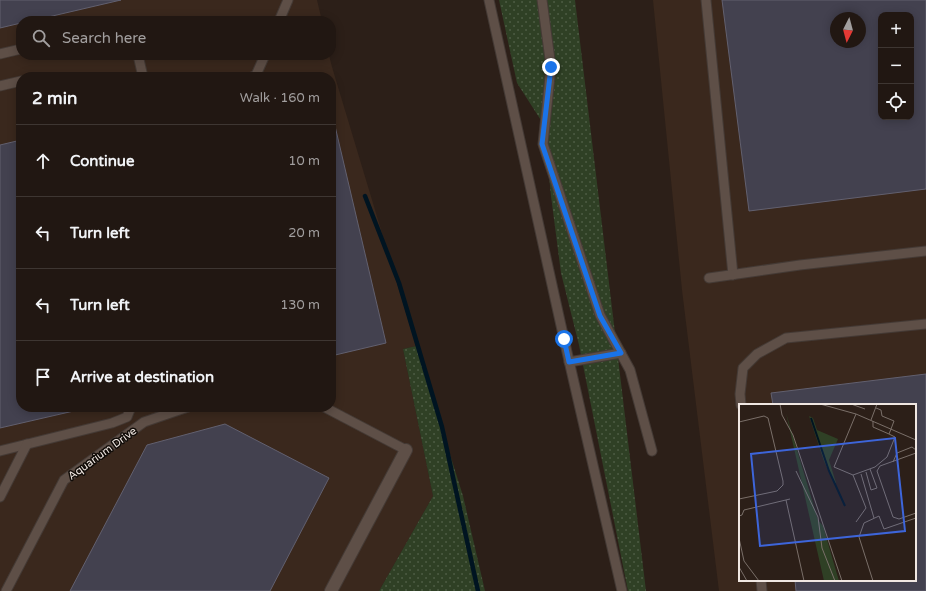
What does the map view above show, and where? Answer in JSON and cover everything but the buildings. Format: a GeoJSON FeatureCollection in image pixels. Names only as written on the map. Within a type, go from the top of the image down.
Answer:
{"type":"FeatureCollection","features":[{"type":"Feature","properties":{"kind":"street"},"geometry":{"type":"LineString","coordinates":[[331,591],[406,450]]}},
{"type":"Feature","properties":{"kind":"lane"},"geometry":{"type":"LineString","coordinates":[[281,16],[288,0]]}},
{"type":"Feature","properties":{"kind":"lane"},"geometry":{"type":"LineString","coordinates":[[490,0],[569,362],[622,591]]}},
{"type":"Feature","properties":{"kind":"lane"},"geometry":{"type":"LineString","coordinates":[[542,0],[551,67],[542,144],[600,316],[630,370],[652,451]]}},
{"type":"Feature","properties":{"kind":"lane"},"geometry":{"type":"LineString","coordinates":[[706,0],[733,275]]}},
{"type":"Feature","properties":{"kind":"lane"},"geometry":{"type":"LineString","coordinates":[[0,54],[16,50]]}},
{"type":"Feature","properties":{"kind":"lane"},"geometry":{"type":"LineString","coordinates":[[139,60],[142,72]]}},
{"type":"Feature","properties":{"kind":"lane"},"geometry":{"type":"LineString","coordinates":[[257,72],[263,60]]}},
{"type":"Feature","properties":{"kind":"lane"},"geometry":{"type":"LineString","coordinates":[[0,86],[16,82]]}},
{"type":"Feature","properties":{"kind":"lane"},"geometry":{"type":"LineString","coordinates":[[709,278],[800,265],[926,251]]}},
{"type":"Feature","properties":{"kind":"lane"},"geometry":{"type":"LineString","coordinates":[[742,404],[740,394],[743,368],[757,354],[786,338],[926,324]]}},
{"type":"Feature","properties":{"kind":"lane"},"geometry":{"type":"LineString","coordinates":[[569,362],[621,353]]}},
{"type":"Feature","properties":{"kind":"lane"},"geometry":{"type":"LineString","coordinates":[[0,451],[112,423],[127,417],[128,412]]}},
{"type":"Feature","properties":{"kind":"lane","name":"Aquarium Drive"},"geometry":{"type":"LineString","coordinates":[[6,591],[64,480],[144,422],[169,412]]}},
{"type":"Feature","properties":{"kind":"lane"},"geometry":{"type":"LineString","coordinates":[[334,412],[406,450]]}},
{"type":"Feature","properties":{"kind":"lane"},"geometry":{"type":"LineString","coordinates":[[0,497],[27,444]]}},
{"type":"Feature","properties":{"kind":"lane"},"geometry":{"type":"LineString","coordinates":[[761,581],[762,591]]}},
{"type":"Feature","properties":{"kind":"shaded area"},"geometry":{"type":"Polygon","coordinates":[[[0,0],[317,0],[321,16],[16,16],[16,60],[330,60],[334,72],[16,72],[16,412],[336,412],[336,80],[416,346],[403,349],[433,496],[379,591],[0,591],[0,0]]]}},
{"type":"Feature","properties":{"kind":"shaded area"},"geometry":{"type":"Polygon","coordinates":[[[653,0],[926,0],[926,591],[719,591],[682,290],[653,0]]]}},
{"type":"Feature","properties":{"kind":"green space"},"geometry":{"type":"Polygon","coordinates":[[[499,0],[575,0],[646,591],[628,591],[579,345],[561,273],[544,125],[517,83],[499,0]]]}},
{"type":"Feature","properties":{"kind":"green space"},"geometry":{"type":"Polygon","coordinates":[[[416,346],[463,496],[485,591],[379,591],[433,496],[403,349],[416,346]]]}},
{"type":"Feature","properties":{"kind":"waterway"},"geometry":{"type":"LineString","coordinates":[[365,196],[399,283],[442,427],[478,591]]}},
{"type":"Feature","properties":{"kind":"route"},"geometry":{"type":"LineString","coordinates":[[551,67],[542,144],[600,316],[621,353],[569,362],[564,339]]}}]}
